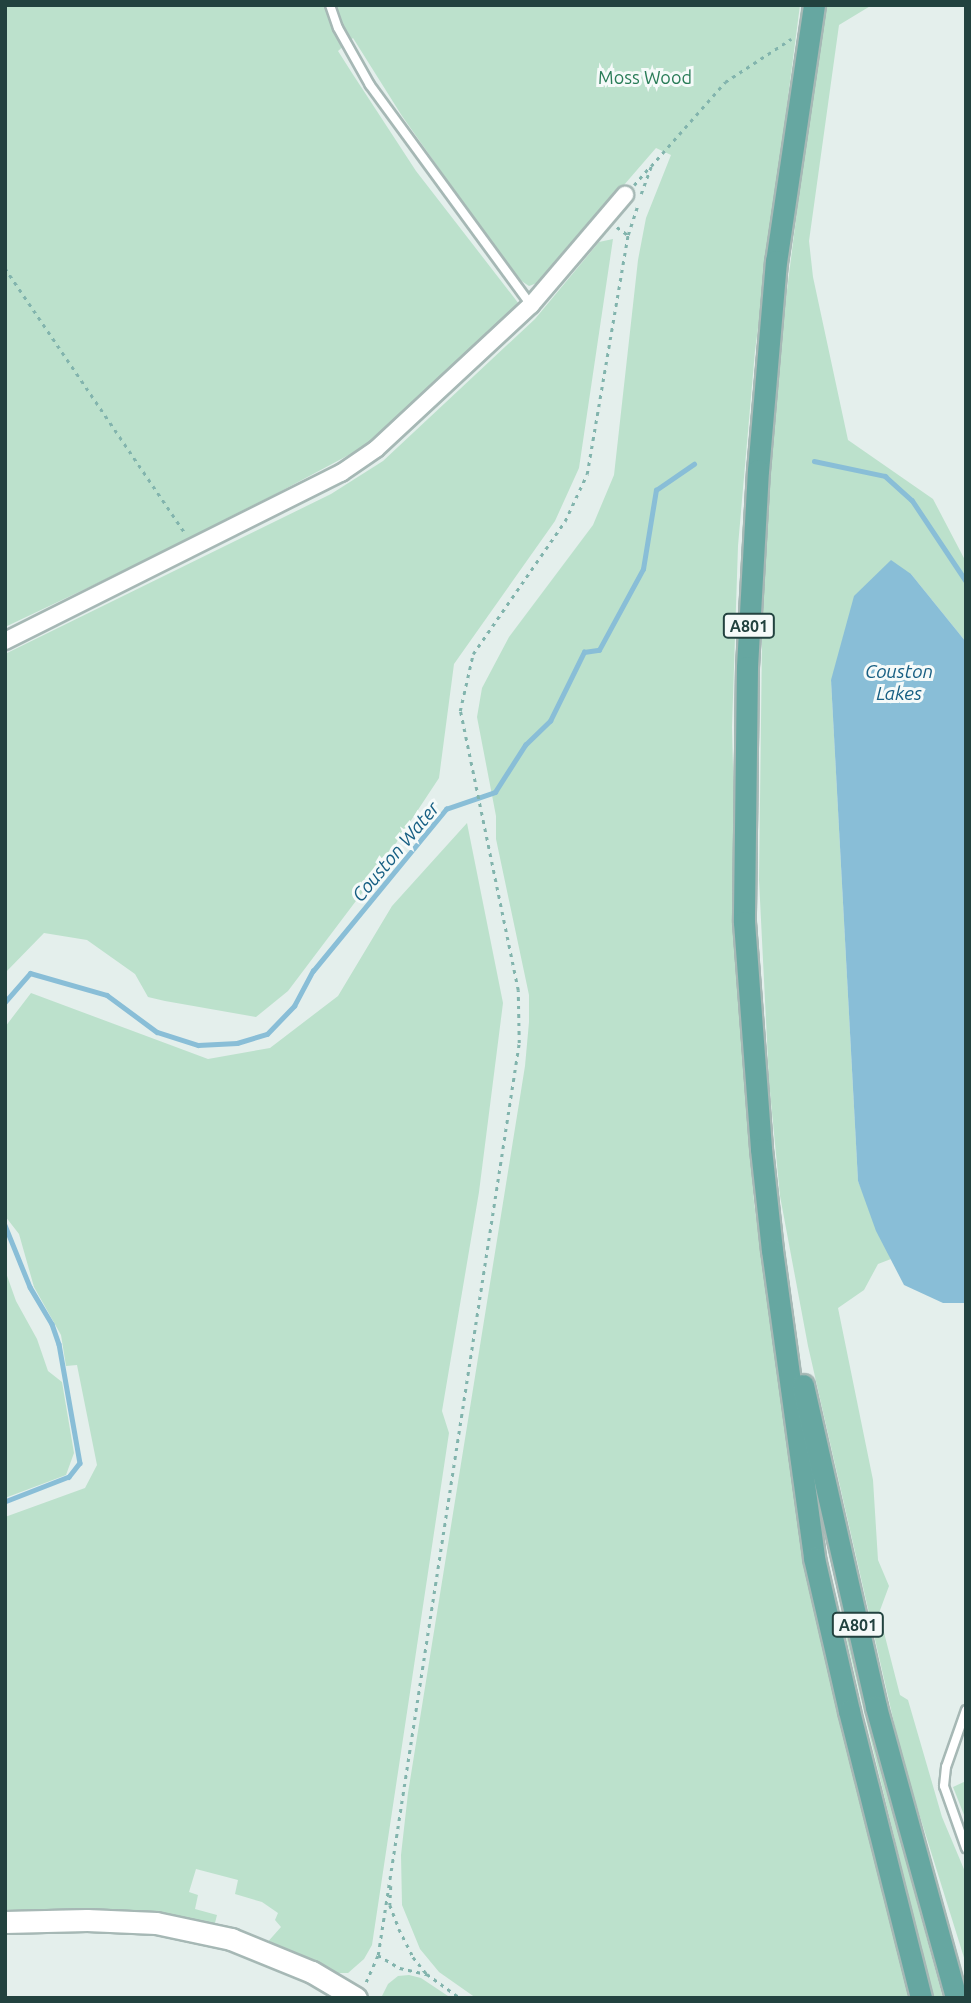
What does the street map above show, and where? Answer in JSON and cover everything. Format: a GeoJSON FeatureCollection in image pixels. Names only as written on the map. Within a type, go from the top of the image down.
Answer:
{"type":"FeatureCollection","features":[{"type":"Feature","properties":{"kind":"main road","name":"A801"},"geometry":{"type":"LineString","coordinates":[[814,5],[776,261],[758,470],[747,667],[744,922],[761,1149],[772,1250],[814,1558],[849,1711],[922,1998]]}},
{"type":"Feature","properties":{"kind":"main road","name":"A801"},"geometry":{"type":"LineString","coordinates":[[772,1250],[876,1707],[956,1998]]}},
{"type":"Feature","properties":{"kind":"main road"},"geometry":{"type":"LineString","coordinates":[[924,1881],[937,1898],[966,1993]]}},
{"type":"Feature","properties":{"kind":"main road"},"geometry":{"type":"LineString","coordinates":[[5,1922],[87,1920],[156,1923],[230,1939],[360,1992]]}},
{"type":"Feature","properties":{"kind":"street"},"geometry":{"type":"LineString","coordinates":[[5,641],[341,473],[376,449],[531,305],[625,195]]}},
{"type":"Feature","properties":{"kind":"lane"},"geometry":{"type":"LineString","coordinates":[[330,5],[338,28],[370,85],[531,305]]}},
{"type":"Feature","properties":{"kind":"lane"},"geometry":{"type":"LineString","coordinates":[[966,1710],[946,1767],[944,1786],[966,1848]]}},
{"type":"Feature","properties":{"kind":"path"},"geometry":{"type":"LineString","coordinates":[[625,195],[725,82],[787,43]]}},
{"type":"Feature","properties":{"kind":"path"},"geometry":{"type":"LineString","coordinates":[[360,1992],[378,1955],[519,1043],[518,990],[460,711],[473,654],[565,521],[587,474],[628,235],[651,166]]}},
{"type":"Feature","properties":{"kind":"path"},"geometry":{"type":"LineString","coordinates":[[5,268],[196,546]]}},
{"type":"Feature","properties":{"kind":"path"},"geometry":{"type":"LineString","coordinates":[[391,1872],[390,1905],[413,1956],[428,1974],[460,1998]]}},
{"type":"Feature","properties":{"kind":"path"},"geometry":{"type":"LineString","coordinates":[[378,1955],[400,1968],[428,1974]]}},
{"type":"Feature","properties":{"kind":"green space","name":"Moss Wood"},"geometry":{"type":"Polygon","coordinates":[[[5,5],[800,5],[755,351],[738,546],[732,727],[739,1008],[754,1202],[788,1455],[822,1642],[909,1998],[476,1998],[439,1972],[420,1949],[402,1905],[401,1855],[408,1793],[525,1066],[529,1022],[529,995],[496,839],[496,816],[477,717],[482,688],[509,637],[593,525],[614,475],[638,260],[646,218],[671,155],[656,148],[540,282],[529,286],[520,280],[479,225],[402,116],[353,38],[338,51],[416,171],[519,304],[417,400],[360,449],[197,536],[5,627],[5,5]]]}},
{"type":"Feature","properties":{"kind":"green space"},"geometry":{"type":"Polygon","coordinates":[[[823,5],[872,5],[839,25],[809,241],[813,277],[848,440],[933,499],[966,562],[966,642],[911,574],[831,680],[858,1181],[891,1259],[878,1264],[864,1290],[838,1308],[873,1480],[878,1560],[889,1586],[879,1613],[900,1695],[908,1700],[942,1817],[966,1874],[966,1964],[903,1762],[808,1346],[780,1196],[769,1081],[759,880],[763,562],[786,298],[823,5]]]}},
{"type":"Feature","properties":{"kind":"green space"},"geometry":{"type":"Polygon","coordinates":[[[613,239],[579,468],[555,521],[454,664],[439,778],[371,881],[288,991],[256,1017],[148,997],[135,974],[87,940],[44,933],[5,973],[5,654],[331,494],[383,461],[535,319],[599,242],[613,239]]]}},
{"type":"Feature","properties":{"kind":"green space"},"geometry":{"type":"Polygon","coordinates":[[[467,823],[503,1003],[479,1192],[442,1411],[449,1433],[372,1945],[364,1959],[348,1973],[327,1973],[265,1945],[281,1927],[275,1920],[278,1913],[262,1902],[235,1894],[238,1880],[196,1869],[189,1892],[198,1895],[195,1909],[217,1915],[214,1927],[5,1915],[5,1517],[85,1488],[97,1465],[77,1365],[66,1366],[61,1335],[34,1287],[19,1234],[5,1216],[5,1027],[31,993],[208,1059],[270,1048],[338,996],[392,906],[467,823]]]}},
{"type":"Feature","properties":{"kind":"green space"},"geometry":{"type":"Polygon","coordinates":[[[5,1270],[16,1301],[37,1339],[48,1371],[62,1382],[74,1453],[66,1475],[5,1498],[5,1270]]]}},
{"type":"Feature","properties":{"kind":"green space"},"geometry":{"type":"Polygon","coordinates":[[[841,1616],[846,1617],[882,1773],[943,1998],[933,1998],[841,1616]]]}},
{"type":"Feature","properties":{"kind":"green space"},"geometry":{"type":"Polygon","coordinates":[[[966,1781],[966,1820],[953,1787],[966,1781]]]}},
{"type":"Feature","properties":{"kind":"green space"},"geometry":{"type":"Polygon","coordinates":[[[398,1976],[421,1978],[451,1998],[381,1998],[388,1984],[398,1976]]]}},
{"type":"Feature","properties":{"kind":"water","name":"Couston Lakes"},"geometry":{"type":"Polygon","coordinates":[[[891,560],[911,574],[966,642],[966,1303],[943,1303],[904,1285],[876,1231],[858,1181],[831,680],[854,596],[891,560]]]}},
{"type":"Feature","properties":{"kind":"waterway","name":"Couston Water"},"geometry":{"type":"LineString","coordinates":[[814,461],[885,476],[912,500],[966,581]]}},
{"type":"Feature","properties":{"kind":"waterway","name":"Couston Water"},"geometry":{"type":"LineString","coordinates":[[5,1002],[30,973],[107,995],[157,1032],[198,1045],[237,1043],[267,1034],[294,1006],[313,971],[446,809],[495,792],[525,745],[550,721],[584,652],[599,650],[643,569],[656,490],[694,464]]}},
{"type":"Feature","properties":{"kind":"waterway"},"geometry":{"type":"LineString","coordinates":[[5,1225],[30,1287],[52,1324],[59,1344],[80,1463],[69,1477],[5,1502]]}}]}
